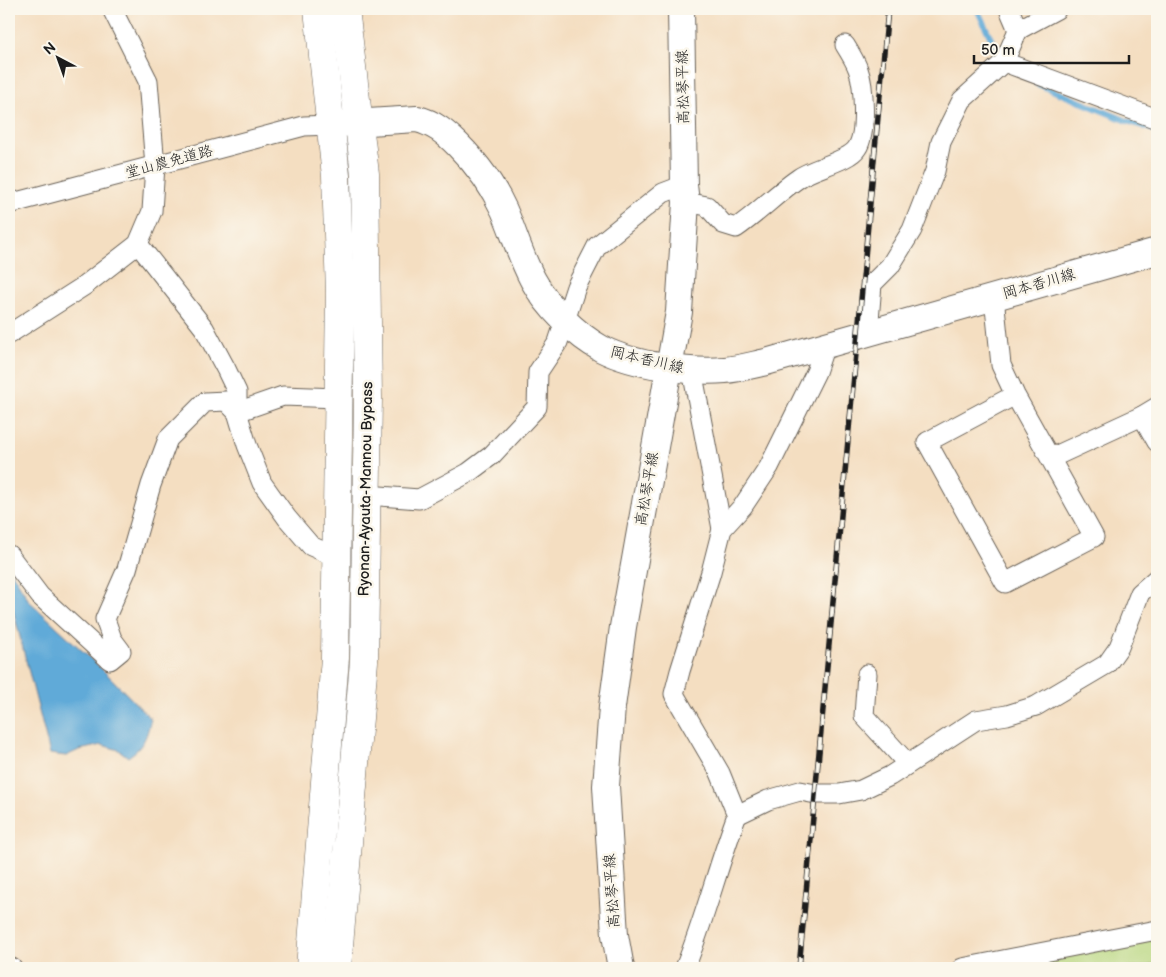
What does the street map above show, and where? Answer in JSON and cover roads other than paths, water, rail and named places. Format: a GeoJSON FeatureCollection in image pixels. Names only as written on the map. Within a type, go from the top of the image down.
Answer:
{"type":"FeatureCollection","features":[{"type":"Feature","properties":{"kind":"highway","name":"Ryonan-Ayauta-Mannou Bypass"},"geometry":{"type":"LineString","coordinates":[[310,968],[335,658],[340,292],[336,176],[318,9]]}},
{"type":"Feature","properties":{"kind":"highway","name":"Ryonan-Ayauta-Mannou Bypass"},"geometry":{"type":"LineString","coordinates":[[336,968],[364,661],[368,398],[365,184],[345,9]]}},
{"type":"Feature","properties":{"kind":"main road","name":"高松琴平線"},"geometry":{"type":"LineString","coordinates":[[621,968],[615,935],[610,871],[606,776],[612,707],[623,627],[680,369],[679,312],[685,193],[681,9]]}},
{"type":"Feature","properties":{"kind":"main road","name":"岡本香川線"},"geometry":{"type":"LineString","coordinates":[[330,125],[417,119],[428,122],[449,136],[466,153],[490,184],[504,209],[534,282],[566,322],[587,340],[603,350],[622,357],[680,369],[727,370],[825,346],[1157,251]]}},
{"type":"Feature","properties":{"kind":"street"},"geometry":{"type":"LineString","coordinates":[[9,334],[84,286],[138,244],[152,211],[155,166],[148,82],[112,9]]}},
{"type":"Feature","properties":{"kind":"street"},"geometry":{"type":"LineString","coordinates":[[1009,9],[1018,30]]}},
{"type":"Feature","properties":{"kind":"street"},"geometry":{"type":"LineString","coordinates":[[868,333],[872,284],[890,266],[912,230],[935,171],[941,142],[962,100],[1004,62],[1018,30],[1057,9]]}},
{"type":"Feature","properties":{"kind":"street"},"geometry":{"type":"LineString","coordinates":[[367,495],[419,499],[468,473],[492,455],[538,407],[538,372],[558,342],[576,287],[597,246],[663,193],[685,193],[707,206],[723,224],[736,228],[754,216],[800,177],[845,157],[857,148],[863,126],[864,88],[858,67],[845,45]]}},
{"type":"Feature","properties":{"kind":"street"},"geometry":{"type":"LineString","coordinates":[[1004,62],[1157,119]]}},
{"type":"Feature","properties":{"kind":"street","name":"堂山農免道路"},"geometry":{"type":"LineString","coordinates":[[9,204],[304,126],[330,125]]}},
{"type":"Feature","properties":{"kind":"street"},"geometry":{"type":"LineString","coordinates":[[138,244],[204,328],[237,392],[237,412],[262,483],[287,518],[311,546],[336,557]]}},
{"type":"Feature","properties":{"kind":"street"},"geometry":{"type":"LineString","coordinates":[[994,297],[1000,365],[1094,537],[1005,583],[927,442],[1015,395]]}},
{"type":"Feature","properties":{"kind":"street"},"geometry":{"type":"LineString","coordinates":[[685,968],[737,815],[720,773],[674,694],[722,529],[743,506],[769,467],[816,372],[825,346]]}},
{"type":"Feature","properties":{"kind":"street"},"geometry":{"type":"LineString","coordinates":[[680,369],[722,529]]}},
{"type":"Feature","properties":{"kind":"street"},"geometry":{"type":"LineString","coordinates":[[237,412],[283,396],[338,398]]}},
{"type":"Feature","properties":{"kind":"street"},"geometry":{"type":"LineString","coordinates":[[9,555],[40,596],[110,660],[121,651],[112,639],[105,619],[127,569],[151,485],[168,439],[205,402],[226,401],[237,412]]}},
{"type":"Feature","properties":{"kind":"street"},"geometry":{"type":"LineString","coordinates":[[1051,458],[1150,411],[1157,442]]}},
{"type":"Feature","properties":{"kind":"street"},"geometry":{"type":"LineString","coordinates":[[737,815],[768,800],[800,791],[816,794],[839,794],[861,790],[890,776],[976,720],[1007,715],[1036,706],[1107,664],[1119,647],[1140,593],[1157,578]]}},
{"type":"Feature","properties":{"kind":"street"},"geometry":{"type":"LineString","coordinates":[[867,674],[864,716],[908,764]]}},
{"type":"Feature","properties":{"kind":"street"},"geometry":{"type":"LineString","coordinates":[[962,968],[1157,930]]}},
{"type":"Feature","properties":{"kind":"water"},"geometry":{"type":"Polygon","coordinates":[[[9,567],[29,601],[103,670],[151,719],[144,741],[128,757],[119,750],[102,745],[79,750],[66,756],[50,754],[9,594],[9,567]]]}},
{"type":"Feature","properties":{"kind":"waterway"},"geometry":{"type":"LineString","coordinates":[[977,9],[995,47]]}},
{"type":"Feature","properties":{"kind":"waterway"},"geometry":{"type":"LineString","coordinates":[[1037,84],[1127,121],[1157,131]]}},
{"type":"Feature","properties":{"kind":"railway"},"geometry":{"type":"LineString","coordinates":[[799,968],[888,9]]}}]}
